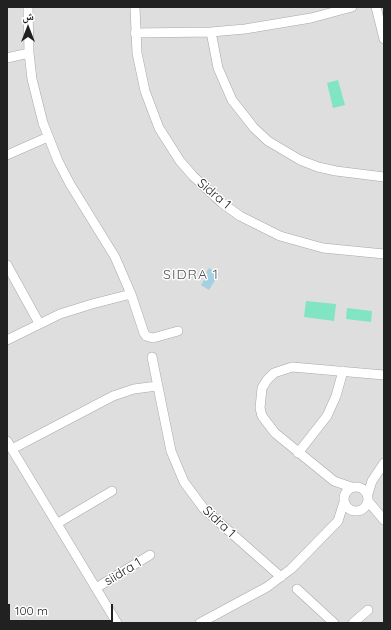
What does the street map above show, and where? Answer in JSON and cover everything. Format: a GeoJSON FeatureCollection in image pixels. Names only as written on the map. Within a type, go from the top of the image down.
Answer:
{"type":"FeatureCollection","features":[{"type":"Feature","properties":{"kind":"street"},"geometry":{"type":"LineString","coordinates":[[28,7],[29,53],[34,93],[48,137],[70,184],[115,257],[131,294],[146,336],[153,338],[178,331]]}},
{"type":"Feature","properties":{"kind":"street","name":"Sidra 1"},"geometry":{"type":"LineString","coordinates":[[135,7],[135,33],[140,72],[151,110],[166,139],[180,161],[207,190],[240,216],[280,236],[323,248],[384,254]]}},
{"type":"Feature","properties":{"kind":"street"},"geometry":{"type":"LineString","coordinates":[[135,33],[211,32],[278,24],[352,7]]}},
{"type":"Feature","properties":{"kind":"street"},"geometry":{"type":"LineString","coordinates":[[376,7],[384,39]]}},
{"type":"Feature","properties":{"kind":"street"},"geometry":{"type":"LineString","coordinates":[[211,32],[218,68],[232,100],[254,128],[268,141],[300,160],[318,167],[336,171],[384,177]]}},
{"type":"Feature","properties":{"kind":"street"},"geometry":{"type":"LineString","coordinates":[[7,58],[29,53]]}},
{"type":"Feature","properties":{"kind":"street"},"geometry":{"type":"LineString","coordinates":[[7,155],[48,137]]}},
{"type":"Feature","properties":{"kind":"street"},"geometry":{"type":"LineString","coordinates":[[7,265],[39,324]]}},
{"type":"Feature","properties":{"kind":"street"},"geometry":{"type":"LineString","coordinates":[[7,340],[39,324],[76,309],[131,294]]}},
{"type":"Feature","properties":{"kind":"street","name":"Sidra 1"},"geometry":{"type":"LineString","coordinates":[[152,357],[171,451],[179,472],[204,509],[281,577]]}},
{"type":"Feature","properties":{"kind":"street"},"geometry":{"type":"LineString","coordinates":[[381,518],[368,498],[365,490],[334,481],[275,433],[262,416],[260,398],[263,386],[274,373],[292,367],[384,375]]}},
{"type":"Feature","properties":{"kind":"street"},"geometry":{"type":"LineString","coordinates":[[298,453],[327,416],[336,396],[343,371]]}},
{"type":"Feature","properties":{"kind":"street"},"geometry":{"type":"LineString","coordinates":[[117,623],[10,445],[113,396],[134,389],[157,386]]}},
{"type":"Feature","properties":{"kind":"street"},"geometry":{"type":"LineString","coordinates":[[200,623],[251,596],[281,577],[301,560],[338,521],[359,510],[368,498],[376,476],[384,463]]}},
{"type":"Feature","properties":{"kind":"street"},"geometry":{"type":"LineString","coordinates":[[338,521],[344,500],[355,487],[376,476]]}},
{"type":"Feature","properties":{"kind":"street"},"geometry":{"type":"LineString","coordinates":[[334,481],[349,508],[381,518]]}},
{"type":"Feature","properties":{"kind":"street"},"geometry":{"type":"LineString","coordinates":[[58,523],[112,491]]}},
{"type":"Feature","properties":{"kind":"street","name":"siidra 1"},"geometry":{"type":"LineString","coordinates":[[96,588],[150,556]]}},
{"type":"Feature","properties":{"kind":"street"},"geometry":{"type":"LineString","coordinates":[[297,589],[334,623]]}},
{"type":"Feature","properties":{"kind":"street"},"geometry":{"type":"LineString","coordinates":[[353,623],[368,610]]}},
{"type":"Feature","properties":{"kind":"shaded area"},"geometry":{"type":"Polygon","coordinates":[[[7,7],[384,7],[384,623],[8,623],[7,7]]]}},
{"type":"Feature","properties":{"kind":"green space"},"geometry":{"type":"Polygon","coordinates":[[[338,80],[345,105],[333,108],[327,83],[338,80]]]}},
{"type":"Feature","properties":{"kind":"green space"},"geometry":{"type":"Polygon","coordinates":[[[306,301],[336,304],[334,321],[304,317],[306,301]]]}},
{"type":"Feature","properties":{"kind":"green space"},"geometry":{"type":"Polygon","coordinates":[[[347,308],[372,311],[371,322],[346,319],[347,308]]]}},
{"type":"Feature","properties":{"kind":"water"},"geometry":{"type":"Polygon","coordinates":[[[209,268],[219,274],[209,290],[201,285],[208,274],[206,273],[209,268]]]}},
{"type":"Feature","properties":{"kind":"district","name":"SIDRA 1"},"geometry":{"type":"Point","coordinates":[191,275]}}]}
